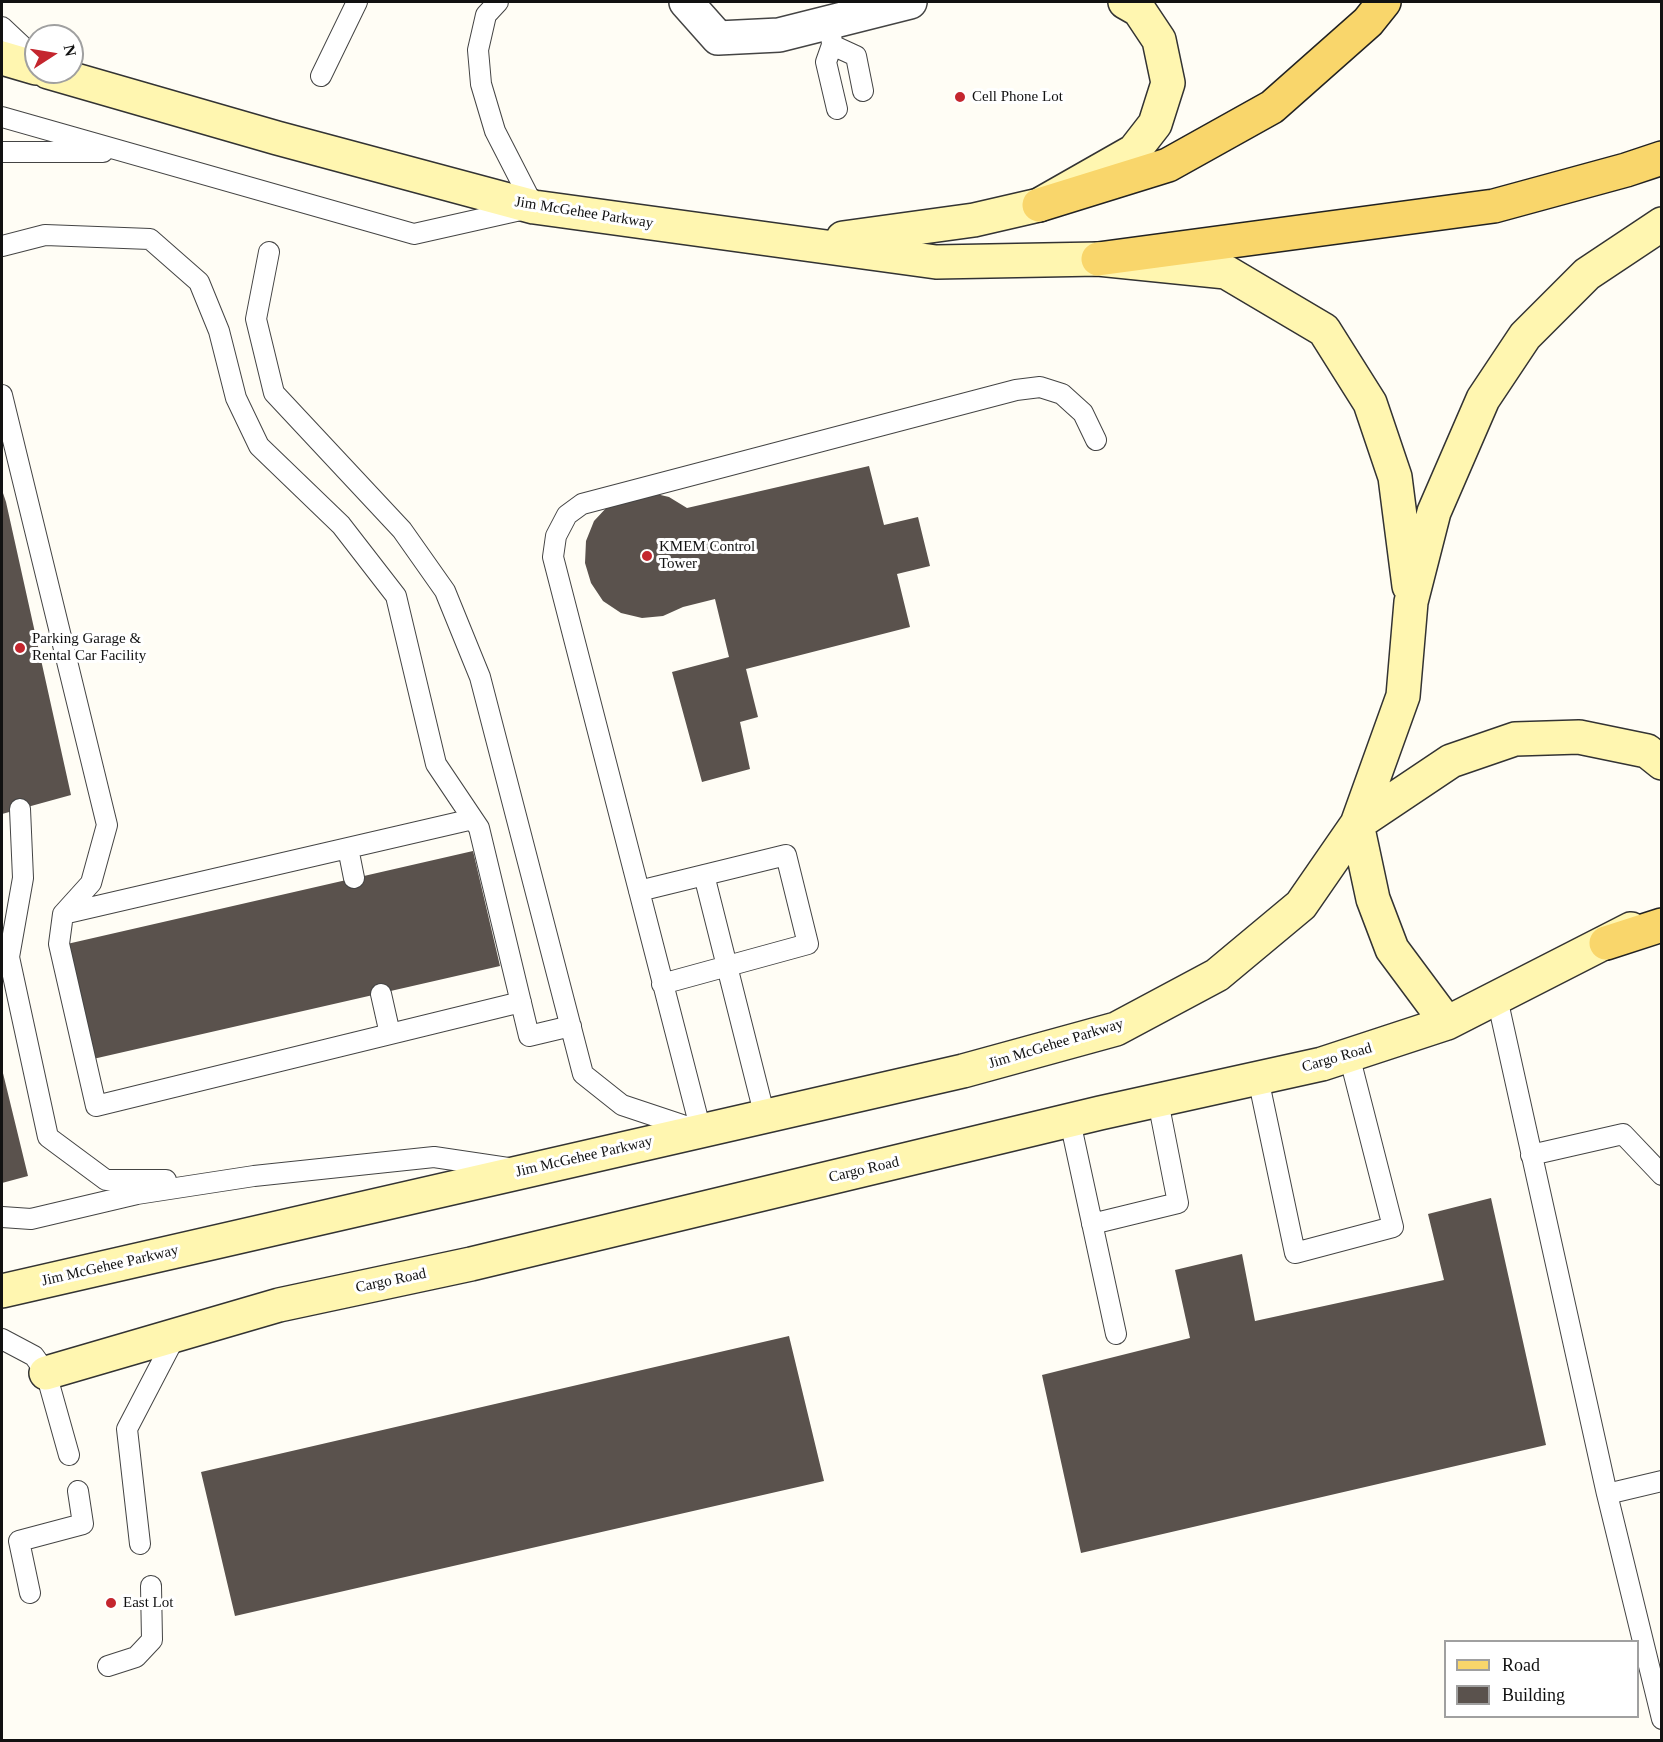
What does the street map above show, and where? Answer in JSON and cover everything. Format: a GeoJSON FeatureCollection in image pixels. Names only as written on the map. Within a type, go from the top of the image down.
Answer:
{"type":"FeatureCollection","features":[{"type":"Feature","properties":{"kind":"main road"},"geometry":{"type":"LineString","coordinates":[[1039,205],[1134,151],[1155,124],[1168,83],[1158,40],[1139,10],[1125,2]]}},
{"type":"Feature","properties":{"kind":"main road"},"geometry":{"type":"LineString","coordinates":[[800,244],[975,220],[1039,205],[1168,165],[1272,107],[1368,22],[1384,2]]}},
{"type":"Feature","properties":{"kind":"main road"},"geometry":{"type":"LineString","coordinates":[[2,58],[24,64]]}},
{"type":"Feature","properties":{"kind":"main road","name":"Jim McGehee Parkway"},"geometry":{"type":"LineString","coordinates":[[84,82],[277,138],[534,207],[936,262],[1098,259],[1226,272],[1324,330],[1371,404],[1395,477],[1411,602]]}},
{"type":"Feature","properties":{"kind":"main road"},"geometry":{"type":"LineString","coordinates":[[1098,259],[1494,206],[1662,158]]}},
{"type":"Feature","properties":{"kind":"main road","name":"Jim McGehee Parkway"},"geometry":{"type":"LineString","coordinates":[[2,1291],[963,1071],[1116,1029],[1217,975],[1301,905],[1357,824],[1403,696],[1411,602],[1434,512],[1483,399],[1525,336],[1587,274],[1662,224]]}},
{"type":"Feature","properties":{"kind":"main road"},"geometry":{"type":"LineString","coordinates":[[1447,1023],[1392,949],[1373,899],[1357,824],[1451,761],[1515,740],[1579,738],[1647,751],[1662,763]]}},
{"type":"Feature","properties":{"kind":"main road","name":"Cargo Road"},"geometry":{"type":"LineString","coordinates":[[46,1373],[279,1305],[471,1264],[1349,1055],[1447,1023],[1606,943],[1662,912]]}},
{"type":"Feature","properties":{"kind":"main road"},"geometry":{"type":"LineString","coordinates":[[1606,943],[1662,926]]}},
{"type":"Feature","properties":{"kind":"street"},"geometry":{"type":"LineString","coordinates":[[686,2],[718,38],[831,33],[910,2]]}},
{"type":"Feature","properties":{"kind":"lane"},"geometry":{"type":"LineString","coordinates":[[321,76],[357,2]]}},
{"type":"Feature","properties":{"kind":"lane"},"geometry":{"type":"LineString","coordinates":[[2,117],[139,154],[414,234],[534,207],[495,131],[481,84],[478,50],[486,15],[498,2]]}},
{"type":"Feature","properties":{"kind":"lane"},"geometry":{"type":"LineString","coordinates":[[2,27],[24,48]]}},
{"type":"Feature","properties":{"kind":"lane"},"geometry":{"type":"LineString","coordinates":[[831,33],[856,56],[863,91]]}},
{"type":"Feature","properties":{"kind":"lane"},"geometry":{"type":"LineString","coordinates":[[831,33],[826,62],[837,109]]}},
{"type":"Feature","properties":{"kind":"lane"},"geometry":{"type":"LineString","coordinates":[[2,152],[139,154]]}},
{"type":"Feature","properties":{"kind":"lane"},"geometry":{"type":"LineString","coordinates":[[2,246],[45,235],[150,239],[199,282],[219,331],[236,398],[259,446],[341,525],[396,596],[436,764],[479,828],[529,1036],[571,1026]]}},
{"type":"Feature","properties":{"kind":"lane"},"geometry":{"type":"LineString","coordinates":[[269,252],[256,319],[274,393],[402,530],[445,591],[480,677],[582,1074],[622,1105],[701,1131]]}},
{"type":"Feature","properties":{"kind":"lane"},"geometry":{"type":"LineString","coordinates":[[701,1131],[553,557],[556,536],[567,516],[582,504],[1016,390],[1040,387],[1062,394],[1083,413],[1096,440]]}},
{"type":"Feature","properties":{"kind":"lane"},"geometry":{"type":"LineString","coordinates":[[2,395],[107,825],[91,883],[63,914],[59,944],[96,1106],[521,1002]]}},
{"type":"Feature","properties":{"kind":"lane"},"geometry":{"type":"LineString","coordinates":[[20,809],[23,878],[9,957],[48,1137],[106,1180],[219,1181]]}},
{"type":"Feature","properties":{"kind":"lane"},"geometry":{"type":"LineString","coordinates":[[63,914],[473,819]]}},
{"type":"Feature","properties":{"kind":"lane"},"geometry":{"type":"LineString","coordinates":[[348,848],[354,878]]}},
{"type":"Feature","properties":{"kind":"lane"},"geometry":{"type":"LineString","coordinates":[[639,891],[786,855],[808,944],[663,984]]}},
{"type":"Feature","properties":{"kind":"lane"},"geometry":{"type":"LineString","coordinates":[[704,875],[765,1117]]}},
{"type":"Feature","properties":{"kind":"lane"},"geometry":{"type":"LineString","coordinates":[[381,994],[390,1034]]}},
{"type":"Feature","properties":{"kind":"lane"},"geometry":{"type":"LineString","coordinates":[[1497,998],[1607,1494],[1662,1719]]}},
{"type":"Feature","properties":{"kind":"lane"},"geometry":{"type":"LineString","coordinates":[[1258,1078],[1295,1253],[1393,1227],[1349,1055]]}},
{"type":"Feature","properties":{"kind":"lane"},"geometry":{"type":"LineString","coordinates":[[1092,1224],[1178,1203],[1158,1101]]}},
{"type":"Feature","properties":{"kind":"lane"},"geometry":{"type":"LineString","coordinates":[[1070,1121],[1116,1334]]}},
{"type":"Feature","properties":{"kind":"lane"},"geometry":{"type":"LineString","coordinates":[[1531,1155],[1623,1134],[1662,1175]]}},
{"type":"Feature","properties":{"kind":"lane"},"geometry":{"type":"LineString","coordinates":[[2,1217],[31,1219],[137,1194],[219,1181],[434,1157],[524,1171]]}},
{"type":"Feature","properties":{"kind":"lane"},"geometry":{"type":"LineString","coordinates":[[2,1284],[73,1275]]}},
{"type":"Feature","properties":{"kind":"lane"},"geometry":{"type":"LineString","coordinates":[[140,1544],[127,1429],[176,1335]]}},
{"type":"Feature","properties":{"kind":"lane"},"geometry":{"type":"LineString","coordinates":[[2,1339],[34,1356],[46,1373],[69,1455]]}},
{"type":"Feature","properties":{"kind":"lane"},"geometry":{"type":"LineString","coordinates":[[1607,1494],[1662,1481]]}},
{"type":"Feature","properties":{"kind":"lane"},"geometry":{"type":"LineString","coordinates":[[30,1593],[19,1541],[83,1524],[78,1491]]}},
{"type":"Feature","properties":{"kind":"lane"},"geometry":{"type":"LineString","coordinates":[[108,1666],[136,1657],[152,1640],[151,1586]]}},
{"type":"Feature","properties":{"kind":"building"},"geometry":{"type":"Polygon","coordinates":[[[869,466],[884,525],[918,517],[930,566],[897,574],[910,627],[746,669],[758,717],[740,722],[750,769],[702,782],[672,672],[729,657],[715,599],[683,607],[663,616],[642,618],[621,613],[603,601],[591,583],[585,563],[586,541],[594,521],[608,506],[648,492],[669,497],[687,508],[869,466]]]}},
{"type":"Feature","properties":{"kind":"building","name":"Parking Garage & Rental Car Facility"},"geometry":{"type":"Polygon","coordinates":[[[2,490],[71,795],[2,814],[2,490]]]}},
{"type":"Feature","properties":{"kind":"building"},"geometry":{"type":"Polygon","coordinates":[[[473,851],[500,966],[93,1059],[67,944],[473,851]]]}},
{"type":"Feature","properties":{"kind":"building"},"geometry":{"type":"Polygon","coordinates":[[[2,1069],[28,1176],[2,1183],[2,1069]]]}},
{"type":"Feature","properties":{"kind":"building"},"geometry":{"type":"Polygon","coordinates":[[[1491,1198],[1546,1445],[1081,1553],[1042,1375],[1190,1338],[1175,1270],[1242,1254],[1255,1321],[1444,1280],[1428,1214],[1491,1198]]]}},
{"type":"Feature","properties":{"kind":"building"},"geometry":{"type":"Polygon","coordinates":[[[789,1336],[824,1481],[235,1616],[201,1472],[789,1336]]]}},
{"type":"Feature","properties":{"kind":"place","name":"Cell Phone Lot"},"geometry":{"type":"Point","coordinates":[960,97]}},
{"type":"Feature","properties":{"kind":"place","name":"KMEM Control Tower"},"geometry":{"type":"Point","coordinates":[647,556]}},
{"type":"Feature","properties":{"kind":"place","name":"Parking Garage & Rental Car Facility"},"geometry":{"type":"Point","coordinates":[20,648]}},
{"type":"Feature","properties":{"kind":"place","name":"East Lot"},"geometry":{"type":"Point","coordinates":[111,1603]}}]}
